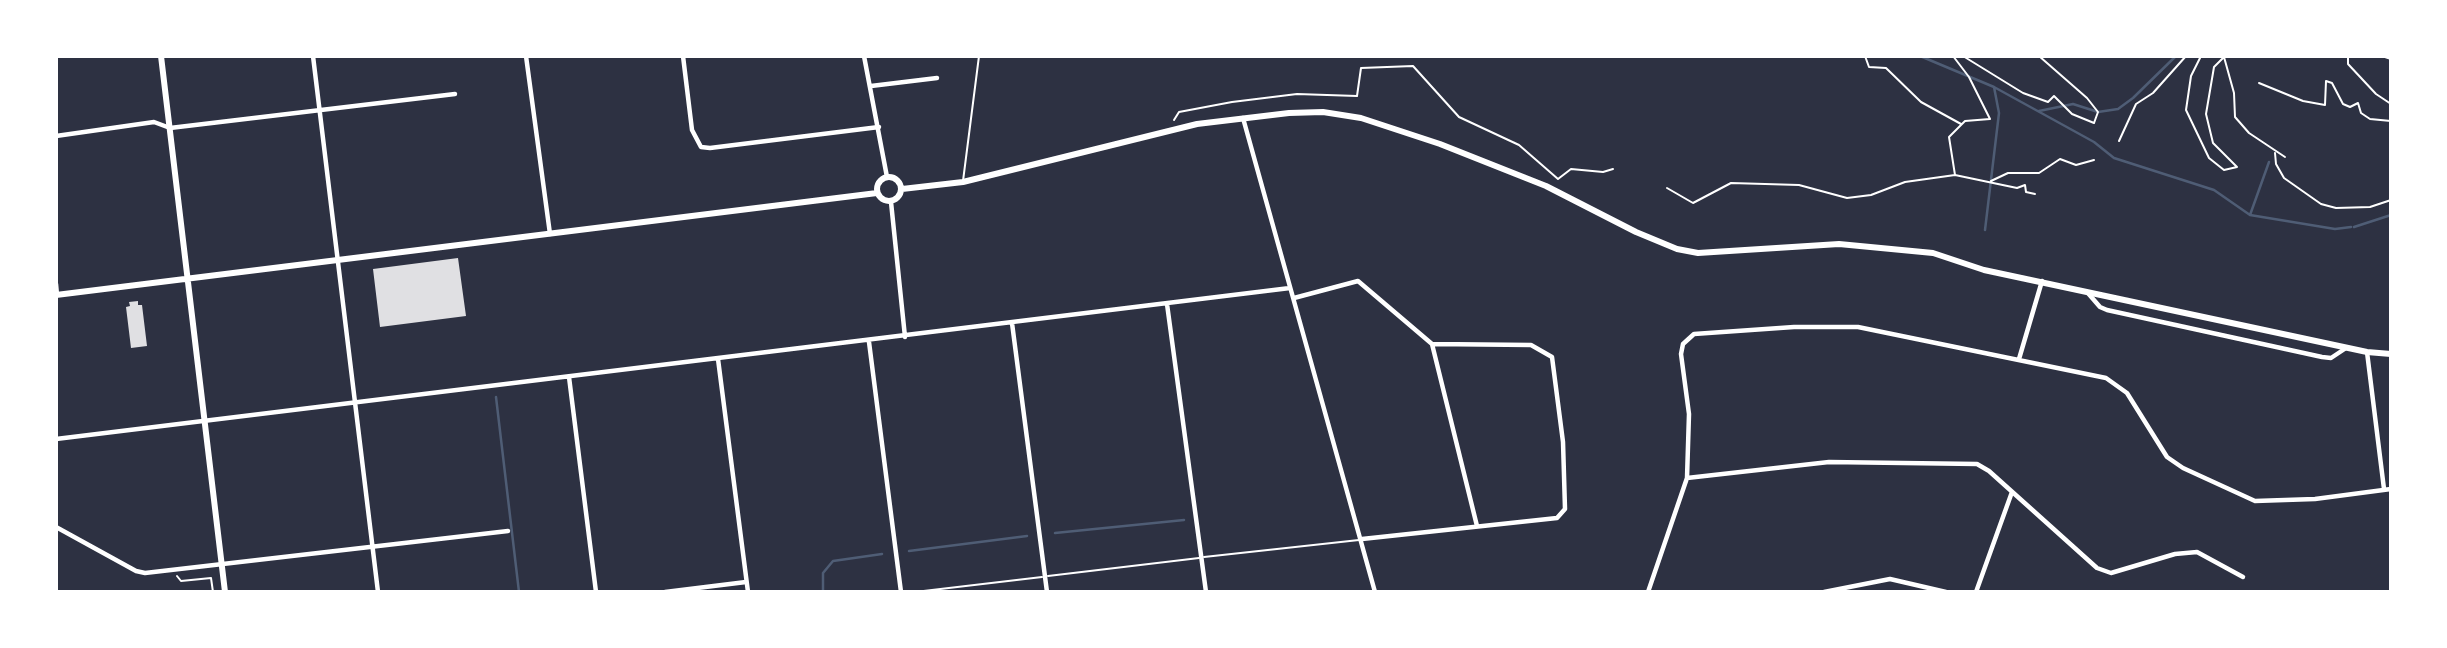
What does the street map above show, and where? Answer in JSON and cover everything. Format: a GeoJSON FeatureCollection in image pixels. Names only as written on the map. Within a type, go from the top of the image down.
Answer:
{"type":"FeatureCollection","features":[{"type":"Feature","properties":{"kind":"main road"},"geometry":{"type":"LineString","coordinates":[[161,56],[225,592]]}},
{"type":"Feature","properties":{"kind":"main road"},"geometry":{"type":"LineString","coordinates":[[902,189],[963,182],[1169,131],[1243,118],[1323,112],[1361,118],[1534,181],[1636,232],[1677,249],[1698,253],[1839,244],[1933,253],[1984,270],[2347,348],[2391,354]]}},
{"type":"Feature","properties":{"kind":"main road"},"geometry":{"type":"LineString","coordinates":[[887,177],[897,180],[902,189],[899,198],[891,202],[882,200],[877,193],[878,183],[887,177]]}},
{"type":"Feature","properties":{"kind":"main road"},"geometry":{"type":"LineString","coordinates":[[57,295],[877,193]]}},
{"type":"Feature","properties":{"kind":"street"},"geometry":{"type":"LineString","coordinates":[[313,56],[378,592]]}},
{"type":"Feature","properties":{"kind":"street"},"geometry":{"type":"LineString","coordinates":[[526,56],[550,234]]}},
{"type":"Feature","properties":{"kind":"street"},"geometry":{"type":"LineString","coordinates":[[683,56],[692,130],[701,147],[879,127]]}},
{"type":"Feature","properties":{"kind":"street"},"geometry":{"type":"LineString","coordinates":[[864,56],[887,177]]}},
{"type":"Feature","properties":{"kind":"street"},"geometry":{"type":"LineString","coordinates":[[871,86],[937,78]]}},
{"type":"Feature","properties":{"kind":"street"},"geometry":{"type":"LineString","coordinates":[[56,136],[154,122],[170,128],[455,94]]}},
{"type":"Feature","properties":{"kind":"street"},"geometry":{"type":"LineString","coordinates":[[1243,118],[1375,592]]}},
{"type":"Feature","properties":{"kind":"street"},"geometry":{"type":"LineString","coordinates":[[891,202],[905,337]]}},
{"type":"Feature","properties":{"kind":"street"},"geometry":{"type":"LineString","coordinates":[[1294,298],[1358,281],[1432,344],[1477,526]]}},
{"type":"Feature","properties":{"kind":"street"},"geometry":{"type":"LineString","coordinates":[[2019,359],[2042,281]]}},
{"type":"Feature","properties":{"kind":"street"},"geometry":{"type":"LineString","coordinates":[[56,284],[57,295]]}},
{"type":"Feature","properties":{"kind":"street"},"geometry":{"type":"LineString","coordinates":[[56,439],[869,342],[1290,288]]}},
{"type":"Feature","properties":{"kind":"street"},"geometry":{"type":"LineString","coordinates":[[2086,291],[2100,307],[2107,310],[2322,357],[2331,358],[2347,348]]}},
{"type":"Feature","properties":{"kind":"street"},"geometry":{"type":"LineString","coordinates":[[1167,304],[1206,592]]}},
{"type":"Feature","properties":{"kind":"street"},"geometry":{"type":"LineString","coordinates":[[1012,323],[1047,592]]}},
{"type":"Feature","properties":{"kind":"street"},"geometry":{"type":"LineString","coordinates":[[1648,592],[1687,478],[1689,414],[1681,354],[1683,344],[1694,334],[1794,327],[1858,327],[2106,378],[2127,393],[2167,457],[2183,468],[2255,500],[2301,500],[2391,489]]}},
{"type":"Feature","properties":{"kind":"street"},"geometry":{"type":"LineString","coordinates":[[869,342],[901,592]]}},
{"type":"Feature","properties":{"kind":"street"},"geometry":{"type":"LineString","coordinates":[[1362,540],[1557,518],[1566,509],[1563,442],[1552,357],[1531,345],[1432,344]]}},
{"type":"Feature","properties":{"kind":"street"},"geometry":{"type":"LineString","coordinates":[[2367,352],[2384,489]]}},
{"type":"Feature","properties":{"kind":"street"},"geometry":{"type":"LineString","coordinates":[[718,359],[748,592]]}},
{"type":"Feature","properties":{"kind":"street"},"geometry":{"type":"LineString","coordinates":[[569,377],[596,592]]}},
{"type":"Feature","properties":{"kind":"street"},"geometry":{"type":"LineString","coordinates":[[1687,478],[1829,463],[1977,464],[2097,568],[2111,573],[2175,554],[2197,552],[2243,577]]}},
{"type":"Feature","properties":{"kind":"street"},"geometry":{"type":"LineString","coordinates":[[1976,592],[2012,492]]}},
{"type":"Feature","properties":{"kind":"street"},"geometry":{"type":"LineString","coordinates":[[56,527],[135,571],[155,573],[508,531]]}},
{"type":"Feature","properties":{"kind":"street"},"geometry":{"type":"LineString","coordinates":[[1824,592],[1890,579],[1946,592]]}},
{"type":"Feature","properties":{"kind":"street"},"geometry":{"type":"LineString","coordinates":[[665,592],[746,582]]}},
{"type":"Feature","properties":{"kind":"lane"},"geometry":{"type":"LineString","coordinates":[[963,182],[979,56]]}},
{"type":"Feature","properties":{"kind":"lane"},"geometry":{"type":"LineString","coordinates":[[915,592],[1362,540]]}},
{"type":"Feature","properties":{"kind":"path"},"geometry":{"type":"LineString","coordinates":[[1865,56],[1869,67],[1886,68],[1921,102],[1961,125]]}},
{"type":"Feature","properties":{"kind":"path"},"geometry":{"type":"LineString","coordinates":[[1952,56],[1969,77],[1990,120],[1965,121],[1949,137],[1955,175]]}},
{"type":"Feature","properties":{"kind":"path"},"geometry":{"type":"LineString","coordinates":[[1963,56],[2023,93],[2048,102],[2054,96],[2072,114],[2094,122],[2098,113],[2087,98],[2039,56]]}},
{"type":"Feature","properties":{"kind":"path"},"geometry":{"type":"LineString","coordinates":[[2119,141],[2136,104],[2153,93],[2186,56]]}},
{"type":"Feature","properties":{"kind":"path"},"geometry":{"type":"LineString","coordinates":[[2201,56],[2191,76],[2186,110],[2209,158],[2224,170],[2237,167],[2213,143],[2206,114],[2214,67],[2224,57],[2234,93],[2235,117],[2275,152],[2285,157]]}},
{"type":"Feature","properties":{"kind":"path"},"geometry":{"type":"LineString","coordinates":[[2348,56],[2348,64],[2376,94],[2391,104]]}},
{"type":"Feature","properties":{"kind":"path"},"geometry":{"type":"LineString","coordinates":[[2382,56],[2391,59]]}},
{"type":"Feature","properties":{"kind":"path"},"geometry":{"type":"LineString","coordinates":[[1169,131],[1179,112],[1297,94],[1357,96],[1361,68],[1413,66],[1459,117],[1519,145],[1558,179],[1571,169],[1603,172],[1613,169]]}},
{"type":"Feature","properties":{"kind":"path"},"geometry":{"type":"LineString","coordinates":[[2259,83],[2303,101],[2325,105],[2326,81],[2332,83],[2343,104],[2350,107],[2358,103],[2361,113],[2370,119],[2391,121]]}},
{"type":"Feature","properties":{"kind":"path"},"geometry":{"type":"LineString","coordinates":[[2275,152],[2276,164],[2284,178],[2321,204],[2336,208],[2370,207],[2391,200]]}},
{"type":"Feature","properties":{"kind":"path"},"geometry":{"type":"LineString","coordinates":[[1990,182],[2008,173],[2039,173],[2060,159],[2076,165],[2094,160]]}},
{"type":"Feature","properties":{"kind":"path"},"geometry":{"type":"LineString","coordinates":[[1667,188],[1693,203],[1731,183],[1799,185],[1847,198],[1871,195],[1905,182],[1955,175],[2017,188],[2025,185],[2026,192],[2035,194]]}},
{"type":"Feature","properties":{"kind":"path"},"geometry":{"type":"LineString","coordinates":[[181,581],[211,578],[213,592]]}},
{"type":"Feature","properties":{"kind":"building"},"geometry":{"type":"Polygon","coordinates":[[[458,258],[466,316],[380,327],[373,269],[458,258]]]}},
{"type":"Feature","properties":{"kind":"building"},"geometry":{"type":"Polygon","coordinates":[[[138,301],[138,305],[142,305],[147,346],[131,348],[126,307],[130,306],[129,302],[138,301]]]}},
{"type":"Feature","properties":{"kind":"waterway"},"geometry":{"type":"LineString","coordinates":[[1920,56],[1994,87],[2094,142],[2114,158],[2214,190],[2250,215],[2335,229],[2351,227]]}},
{"type":"Feature","properties":{"kind":"waterway"},"geometry":{"type":"LineString","coordinates":[[2039,111],[2073,104],[2098,112],[2118,109],[2176,56]]}},
{"type":"Feature","properties":{"kind":"waterway"},"geometry":{"type":"LineString","coordinates":[[1985,230],[1999,113],[1994,87]]}},
{"type":"Feature","properties":{"kind":"waterway"},"geometry":{"type":"LineString","coordinates":[[2250,215],[2269,162]]}},
{"type":"Feature","properties":{"kind":"waterway"},"geometry":{"type":"LineString","coordinates":[[2354,227],[2391,215]]}},
{"type":"Feature","properties":{"kind":"waterway"},"geometry":{"type":"LineString","coordinates":[[496,397],[519,592]]}},
{"type":"Feature","properties":{"kind":"waterway"},"geometry":{"type":"LineString","coordinates":[[1055,533],[1184,520]]}},
{"type":"Feature","properties":{"kind":"waterway"},"geometry":{"type":"LineString","coordinates":[[909,551],[1027,536]]}},
{"type":"Feature","properties":{"kind":"waterway"},"geometry":{"type":"LineString","coordinates":[[823,592],[823,573],[833,561],[882,554]]}}]}
